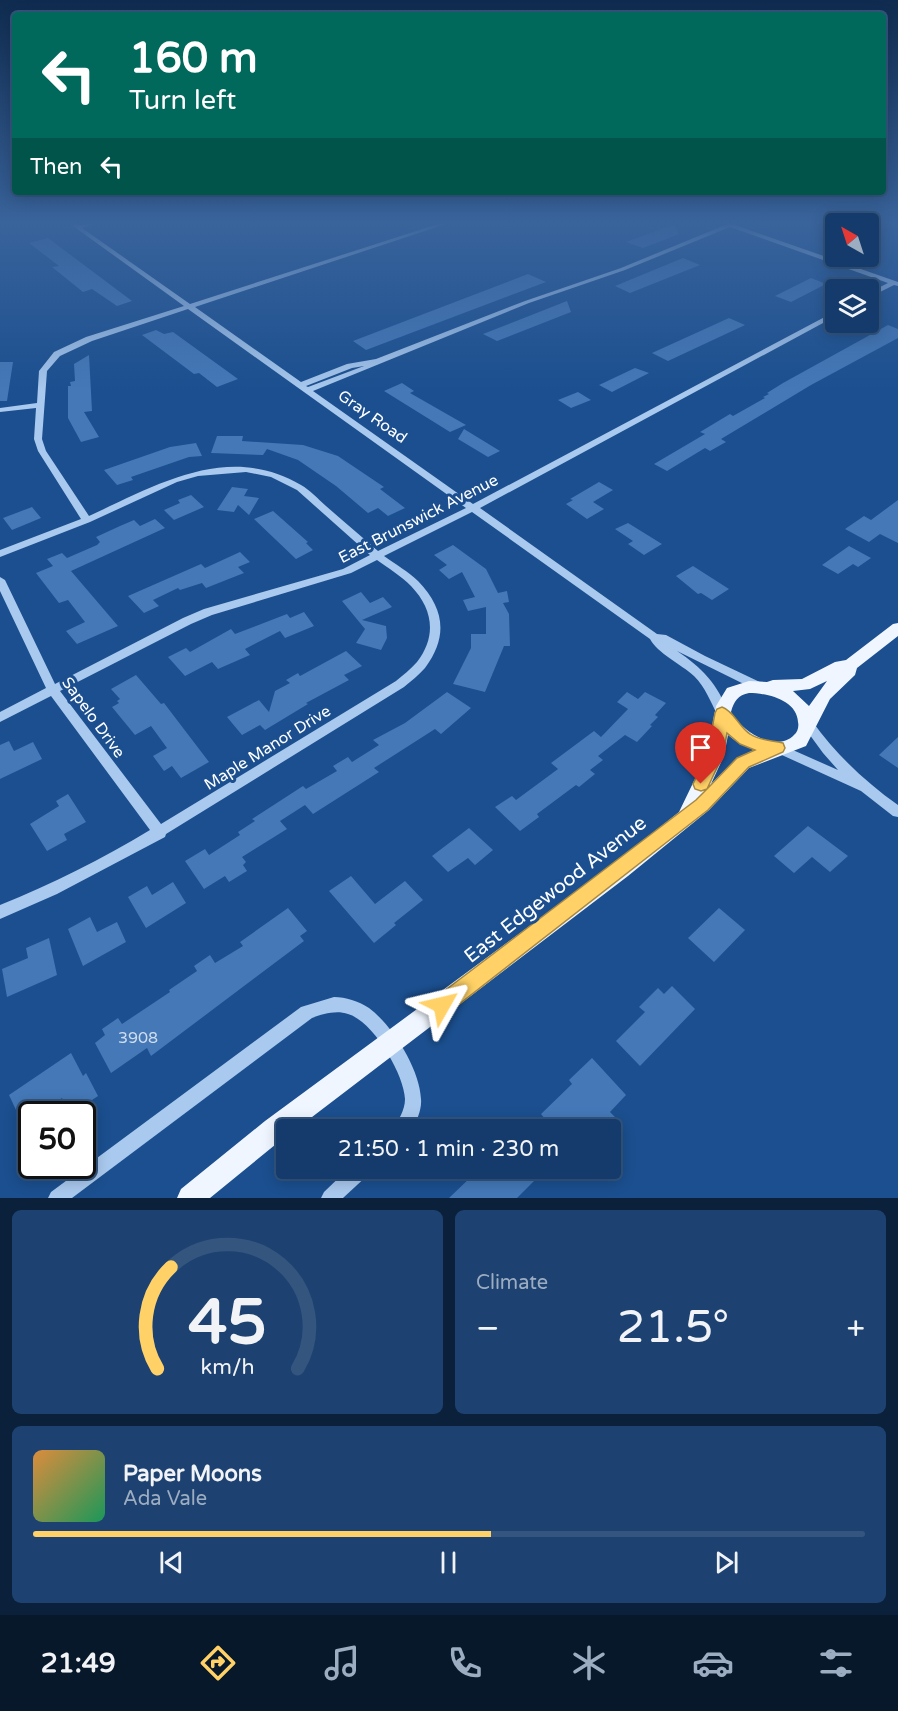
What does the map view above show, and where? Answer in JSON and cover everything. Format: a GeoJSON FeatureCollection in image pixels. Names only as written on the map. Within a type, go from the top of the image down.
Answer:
{"type":"FeatureCollection","features":[{"type":"Feature","properties":{"kind":"main road"},"geometry":{"type":"LineString","coordinates":[[760,687],[777,691],[798,704],[805,714],[808,724],[805,735],[791,745],[777,748],[761,746],[746,740],[734,730],[722,713],[724,703],[735,692],[746,687],[804,685],[841,666],[849,666],[898,628]]}},
{"type":"Feature","properties":{"kind":"main road"},"geometry":{"type":"LineString","coordinates":[[808,724],[814,719],[819,701],[849,671],[849,666]]}},
{"type":"Feature","properties":{"kind":"main road","name":"East Edgewood Avenue"},"geometry":{"type":"LineString","coordinates":[[688,814],[692,800],[715,755],[722,713]]}},
{"type":"Feature","properties":{"kind":"main road","name":"East Edgewood Avenue"},"geometry":{"type":"LineString","coordinates":[[190,1198],[274,1130],[594,890],[702,805],[743,763],[777,748]]}},
{"type":"Feature","properties":{"kind":"street","name":"Gray Road"},"geometry":{"type":"LineString","coordinates":[[151,279],[654,637],[657,643],[704,678],[717,695],[722,713]]}},
{"type":"Feature","properties":{"kind":"street"},"geometry":{"type":"LineString","coordinates":[[87,520],[39,444],[43,371],[57,354],[76,344],[273,279]]}},
{"type":"Feature","properties":{"kind":"street"},"geometry":{"type":"LineString","coordinates":[[304,388],[373,365],[507,309],[593,279]]}},
{"type":"Feature","properties":{"kind":"street"},"geometry":{"type":"LineString","coordinates":[[879,291],[896,284]]}},
{"type":"Feature","properties":{"kind":"street","name":"East Brunswick Avenue"},"geometry":{"type":"LineString","coordinates":[[0,717],[208,612],[323,580],[347,571],[473,508],[825,320]]}},
{"type":"Feature","properties":{"kind":"street"},"geometry":{"type":"LineString","coordinates":[[0,410],[40,405]]}},
{"type":"Feature","properties":{"kind":"street","name":"Maple Manor Drive"},"geometry":{"type":"LineString","coordinates":[[0,554],[87,520],[185,477],[209,471],[246,469],[274,475],[292,483],[376,555],[417,586],[432,607],[436,632],[427,657],[400,684],[160,833],[90,871],[0,912]]}},
{"type":"Feature","properties":{"kind":"street","name":"Sapelo Drive"},"geometry":{"type":"LineString","coordinates":[[0,580],[53,691],[160,833]]}},
{"type":"Feature","properties":{"kind":"street","name":"Gray Road"},"geometry":{"type":"LineString","coordinates":[[654,637],[662,638],[760,687]]}},
{"type":"Feature","properties":{"kind":"street"},"geometry":{"type":"LineString","coordinates":[[808,724],[830,755],[861,786],[898,812]]}},
{"type":"Feature","properties":{"kind":"street"},"geometry":{"type":"LineString","coordinates":[[777,748],[847,782],[861,786]]}},
{"type":"Feature","properties":{"kind":"street"},"geometry":{"type":"LineString","coordinates":[[57,1198],[316,1007],[337,1004],[352,1007],[364,1014],[391,1043],[411,1086],[413,1099],[408,1119]]}},
{"type":"Feature","properties":{"kind":"street"},"geometry":{"type":"LineString","coordinates":[[330,1198],[351,1179]]}},
{"type":"Feature","properties":{"kind":"building"},"geometry":{"type":"Polygon","coordinates":[[[67,279],[103,279],[132,301],[117,306],[92,289],[83,292],[67,279]]]}},
{"type":"Feature","properties":{"kind":"building"},"geometry":{"type":"Polygon","coordinates":[[[515,279],[539,279],[546,282],[366,350],[353,341],[515,279]]]}},
{"type":"Feature","properties":{"kind":"building"},"geometry":{"type":"Polygon","coordinates":[[[632,279],[665,279],[630,293],[615,286],[632,279]]]}},
{"type":"Feature","properties":{"kind":"building"},"geometry":{"type":"Polygon","coordinates":[[[809,279],[825,284],[825,285],[791,302],[775,296],[809,279]]]}},
{"type":"Feature","properties":{"kind":"building"},"geometry":{"type":"Polygon","coordinates":[[[567,301],[571,312],[497,341],[483,334],[567,301]]]}},
{"type":"Feature","properties":{"kind":"building"},"geometry":{"type":"Polygon","coordinates":[[[729,318],[745,325],[668,361],[652,353],[729,318]]]}},
{"type":"Feature","properties":{"kind":"building"},"geometry":{"type":"Polygon","coordinates":[[[888,325],[898,329],[898,338],[811,385],[721,439],[726,442],[710,451],[705,448],[667,471],[654,464],[705,434],[700,432],[730,414],[733,416],[765,398],[763,397],[769,394],[767,393],[783,383],[874,333],[879,333],[879,330],[888,325]]]}},
{"type":"Feature","properties":{"kind":"building"},"geometry":{"type":"Polygon","coordinates":[[[156,330],[164,334],[173,332],[238,379],[217,387],[199,373],[194,374],[142,335],[156,330]]]}},
{"type":"Feature","properties":{"kind":"building"},"geometry":{"type":"Polygon","coordinates":[[[89,355],[92,411],[84,412],[99,437],[81,442],[68,418],[68,386],[71,386],[70,382],[75,381],[74,364],[89,355]]]}},
{"type":"Feature","properties":{"kind":"building"},"geometry":{"type":"Polygon","coordinates":[[[0,362],[13,362],[7,401],[0,401],[0,362]]]}},
{"type":"Feature","properties":{"kind":"building"},"geometry":{"type":"Polygon","coordinates":[[[635,368],[649,373],[612,392],[599,385],[635,368]]]}},
{"type":"Feature","properties":{"kind":"building"},"geometry":{"type":"Polygon","coordinates":[[[402,383],[414,391],[410,393],[466,425],[450,432],[384,391],[402,383]]]}},
{"type":"Feature","properties":{"kind":"building"},"geometry":{"type":"Polygon","coordinates":[[[578,392],[591,400],[571,408],[558,400],[578,392]]]}},
{"type":"Feature","properties":{"kind":"building"},"geometry":{"type":"Polygon","coordinates":[[[464,429],[500,451],[488,457],[458,439],[464,429]]]}},
{"type":"Feature","properties":{"kind":"building"},"geometry":{"type":"Polygon","coordinates":[[[217,436],[243,436],[242,441],[303,445],[338,456],[384,487],[380,489],[405,508],[388,516],[378,508],[368,513],[336,486],[298,460],[267,449],[263,455],[211,453],[217,436]]]}},
{"type":"Feature","properties":{"kind":"building"},"geometry":{"type":"Polygon","coordinates":[[[196,443],[202,456],[189,457],[131,477],[133,480],[117,485],[104,470],[170,447],[196,443]]]}},
{"type":"Feature","properties":{"kind":"building"},"geometry":{"type":"Polygon","coordinates":[[[599,482],[613,490],[593,502],[604,509],[587,519],[566,504],[573,500],[570,499],[599,482]]]}},
{"type":"Feature","properties":{"kind":"building"},"geometry":{"type":"Polygon","coordinates":[[[232,487],[248,489],[244,496],[259,498],[249,515],[238,505],[234,512],[217,510],[232,487]]]}},
{"type":"Feature","properties":{"kind":"building"},"geometry":{"type":"Polygon","coordinates":[[[191,495],[204,507],[174,520],[164,510],[180,503],[178,500],[191,495]]]}},
{"type":"Feature","properties":{"kind":"building"},"geometry":{"type":"Polygon","coordinates":[[[898,500],[898,543],[880,534],[869,542],[845,529],[864,516],[871,520],[898,500]]]}},
{"type":"Feature","properties":{"kind":"building"},"geometry":{"type":"Polygon","coordinates":[[[32,507],[41,518],[12,530],[3,518],[32,507]]]}},
{"type":"Feature","properties":{"kind":"building"},"geometry":{"type":"Polygon","coordinates":[[[273,511],[308,542],[306,543],[313,550],[296,559],[254,519],[273,511]]]}},
{"type":"Feature","properties":{"kind":"building"},"geometry":{"type":"Polygon","coordinates":[[[155,519],[165,528],[71,571],[118,626],[77,644],[66,631],[85,622],[68,600],[59,603],[36,573],[53,566],[47,559],[62,553],[67,558],[97,545],[100,542],[96,537],[134,520],[140,526],[155,519]]]}},
{"type":"Feature","properties":{"kind":"building"},"geometry":{"type":"Polygon","coordinates":[[[628,523],[662,544],[644,555],[628,544],[633,541],[615,529],[628,523]]]}},
{"type":"Feature","properties":{"kind":"building"},"geometry":{"type":"Polygon","coordinates":[[[453,545],[486,569],[498,593],[507,591],[509,602],[503,603],[509,614],[510,646],[504,646],[485,692],[453,684],[471,648],[471,634],[486,634],[486,607],[468,611],[463,600],[475,597],[462,572],[449,579],[439,570],[447,565],[434,555],[453,545]]]}},
{"type":"Feature","properties":{"kind":"building"},"geometry":{"type":"Polygon","coordinates":[[[849,546],[871,558],[858,567],[853,564],[838,574],[822,565],[849,546]]]}},
{"type":"Feature","properties":{"kind":"building"},"geometry":{"type":"Polygon","coordinates":[[[240,552],[250,562],[238,567],[244,573],[206,588],[202,583],[180,590],[178,588],[153,600],[159,606],[144,613],[128,596],[201,564],[205,568],[240,552]]]}},
{"type":"Feature","properties":{"kind":"building"},"geometry":{"type":"Polygon","coordinates":[[[693,566],[729,589],[712,600],[701,593],[698,594],[676,576],[693,566]]]}},
{"type":"Feature","properties":{"kind":"building"},"geometry":{"type":"Polygon","coordinates":[[[361,592],[370,603],[383,597],[392,607],[362,620],[386,626],[387,638],[381,650],[356,643],[365,629],[342,601],[361,592]]]}},
{"type":"Feature","properties":{"kind":"building"},"geometry":{"type":"Polygon","coordinates":[[[304,612],[314,626],[285,638],[280,631],[245,649],[250,655],[218,669],[212,662],[185,676],[168,657],[186,648],[190,652],[231,629],[235,634],[287,614],[290,618],[304,612]]]}},
{"type":"Feature","properties":{"kind":"building"},"geometry":{"type":"Polygon","coordinates":[[[346,651],[362,666],[344,675],[349,680],[306,703],[308,704],[265,730],[260,725],[242,735],[227,717],[259,700],[269,712],[275,691],[290,683],[286,680],[298,673],[300,676],[346,651]]]}},
{"type":"Feature","properties":{"kind":"building"},"geometry":{"type":"Polygon","coordinates":[[[136,675],[161,704],[164,703],[209,762],[181,778],[172,766],[164,771],[153,756],[167,748],[151,726],[135,735],[112,707],[119,703],[117,701],[120,699],[111,689],[136,675]]]}},
{"type":"Feature","properties":{"kind":"building"},"geometry":{"type":"Polygon","coordinates":[[[447,692],[471,708],[441,734],[435,729],[374,768],[379,772],[313,814],[305,805],[280,821],[287,829],[242,857],[246,862],[243,865],[247,871],[229,882],[225,876],[204,889],[185,861],[205,849],[209,855],[240,835],[238,832],[255,821],[252,819],[303,786],[306,789],[337,771],[333,766],[348,757],[352,762],[379,745],[373,740],[405,723],[447,692]]]}},
{"type":"Feature","properties":{"kind":"building"},"geometry":{"type":"Polygon","coordinates":[[[627,692],[638,699],[645,692],[666,703],[655,715],[658,717],[650,725],[652,726],[637,742],[625,735],[598,756],[603,760],[590,770],[595,774],[537,814],[539,817],[520,831],[495,807],[512,796],[516,800],[558,769],[551,763],[594,731],[601,737],[628,709],[617,702],[627,692]]]}},
{"type":"Feature","properties":{"kind":"building"},"geometry":{"type":"Polygon","coordinates":[[[898,737],[898,768],[879,755],[898,737]]]}},
{"type":"Feature","properties":{"kind":"building"},"geometry":{"type":"Polygon","coordinates":[[[9,741],[14,751],[33,742],[42,759],[0,779],[0,745],[9,741]]]}},
{"type":"Feature","properties":{"kind":"building"},"geometry":{"type":"Polygon","coordinates":[[[68,794],[86,822],[64,834],[67,840],[47,851],[30,824],[59,806],[56,801],[68,794]]]}},
{"type":"Feature","properties":{"kind":"building"},"geometry":{"type":"Polygon","coordinates":[[[808,826],[848,856],[830,872],[812,857],[794,873],[774,856],[808,826]]]}},
{"type":"Feature","properties":{"kind":"building"},"geometry":{"type":"Polygon","coordinates":[[[469,828],[493,850],[475,865],[468,858],[448,872],[432,856],[469,828]]]}},
{"type":"Feature","properties":{"kind":"building"},"geometry":{"type":"Polygon","coordinates":[[[351,876],[375,904],[405,881],[423,900],[394,923],[396,925],[374,943],[329,891],[351,876]]]}},
{"type":"Feature","properties":{"kind":"building"},"geometry":{"type":"Polygon","coordinates":[[[173,882],[186,903],[146,928],[128,897],[147,886],[152,895],[173,882]]]}},
{"type":"Feature","properties":{"kind":"building"},"geometry":{"type":"Polygon","coordinates":[[[288,908],[307,931],[300,936],[304,941],[151,1056],[147,1048],[111,1073],[95,1043],[105,1035],[102,1029],[118,1018],[122,1024],[170,992],[169,990],[197,971],[194,966],[210,955],[215,963],[243,946],[240,942],[288,908]]]}},
{"type":"Feature","properties":{"kind":"building"},"geometry":{"type":"Polygon","coordinates":[[[719,908],[745,930],[714,962],[688,938],[719,908]]]}},
{"type":"Feature","properties":{"kind":"building"},"geometry":{"type":"Polygon","coordinates":[[[90,917],[97,932],[117,922],[126,942],[83,966],[68,929],[90,917]]]}},
{"type":"Feature","properties":{"kind":"building"},"geometry":{"type":"Polygon","coordinates":[[[49,938],[57,975],[7,997],[2,969],[28,958],[26,948],[49,938]]]}},
{"type":"Feature","properties":{"kind":"building"},"geometry":{"type":"Polygon","coordinates":[[[672,986],[695,1009],[640,1066],[616,1041],[645,1012],[639,1007],[658,988],[664,994],[672,986]]]}},
{"type":"Feature","properties":{"kind":"building"},"geometry":{"type":"Polygon","coordinates":[[[71,1053],[83,1076],[86,1073],[98,1096],[90,1101],[64,1101],[62,1098],[58,1101],[18,1101],[18,1114],[9,1095],[71,1053]]]}},
{"type":"Feature","properties":{"kind":"building"},"geometry":{"type":"Polygon","coordinates":[[[592,1058],[626,1095],[610,1112],[615,1117],[613,1119],[545,1119],[541,1114],[572,1084],[569,1080],[592,1058]]]}},
{"type":"Feature","properties":{"kind":"building"},"geometry":{"type":"Polygon","coordinates":[[[469,1179],[480,1181],[482,1179],[536,1179],[517,1198],[449,1198],[469,1179]]]}},
{"type":"Feature","properties":{"kind":"route"},"geometry":{"type":"LineString","coordinates":[[442,1005],[621,870],[702,805],[743,763],[777,748],[761,746],[746,740],[734,730],[722,713],[720,739],[709,771],[701,784]]}}]}
